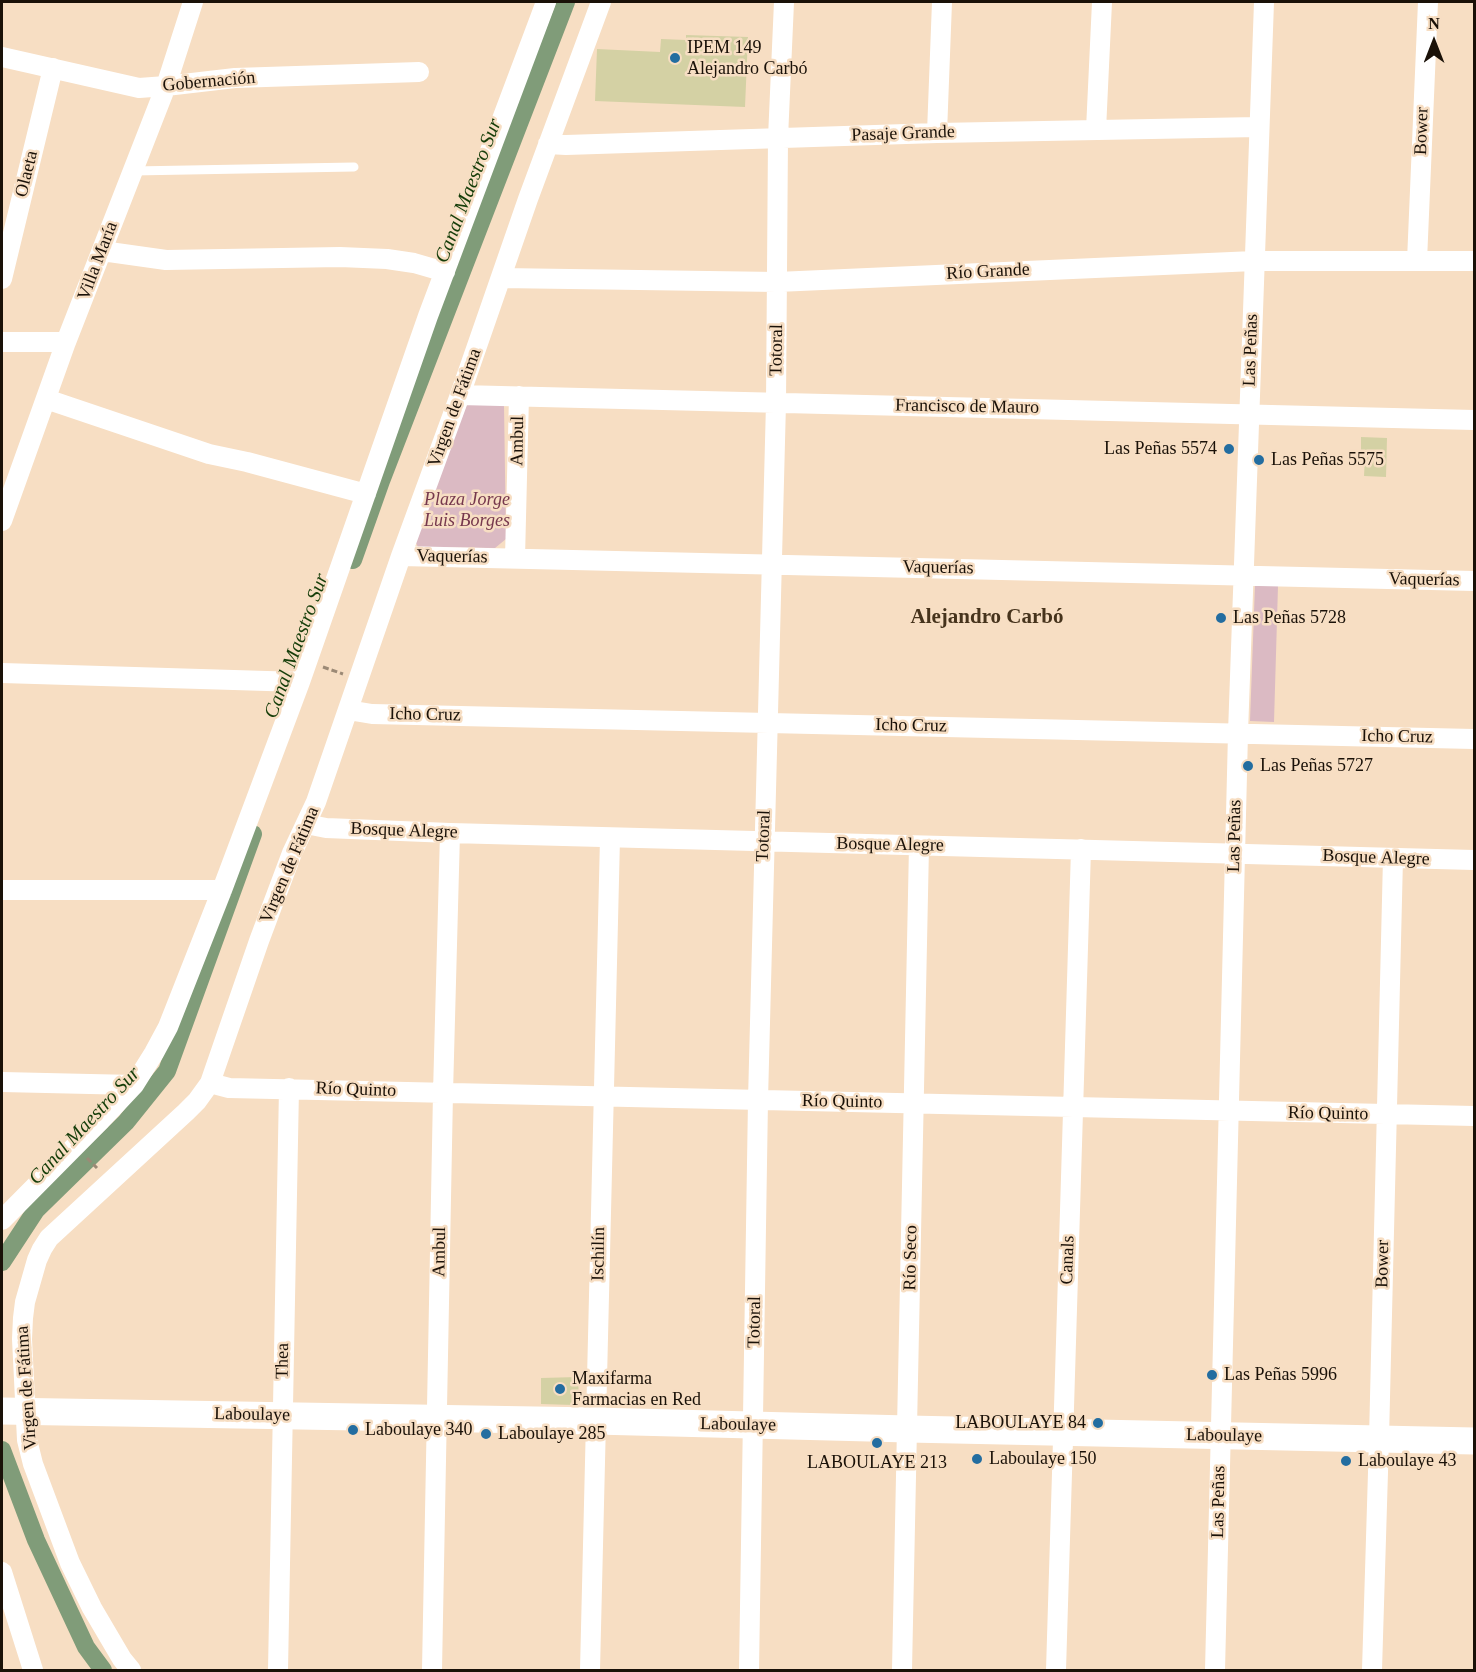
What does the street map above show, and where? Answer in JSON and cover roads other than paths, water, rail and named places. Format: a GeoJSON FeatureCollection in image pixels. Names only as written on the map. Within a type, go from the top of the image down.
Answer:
{"type":"FeatureCollection","features":[{"type":"Feature","properties":{"kind":"main road","name":"Laboulaye"},"geometry":{"type":"LineString","coordinates":[[14,1411],[595,1421],[908,1430],[1474,1441]]}},
{"type":"Feature","properties":{"kind":"street","name":"Villa María"},"geometry":{"type":"LineString","coordinates":[[2,521],[66,342],[166,86],[193,2]]}},
{"type":"Feature","properties":{"kind":"street"},"geometry":{"type":"LineString","coordinates":[[2,1220],[134,1085],[168,1027],[300,682],[445,272],[546,2]]}},
{"type":"Feature","properties":{"kind":"street","name":"Virgen de Fátima"},"geometry":{"type":"LineString","coordinates":[[131,1671],[92,1608],[70,1563],[33,1464],[27,1440],[14,1411],[25,1302],[37,1260],[49,1238],[192,1107],[210,1083],[292,853],[316,802],[401,556],[601,2]]}},
{"type":"Feature","properties":{"kind":"street","name":"Totoral"},"geometry":{"type":"LineString","coordinates":[[749,1671],[758,1100],[776,403],[778,138],[784,2]]}},
{"type":"Feature","properties":{"kind":"street"},"geometry":{"type":"LineString","coordinates":[[937,133],[942,2]]}},
{"type":"Feature","properties":{"kind":"street"},"geometry":{"type":"LineString","coordinates":[[1096,130],[1102,2]]}},
{"type":"Feature","properties":{"kind":"street","name":"Las Peñas"},"geometry":{"type":"LineString","coordinates":[[1215,1671],[1238,733],[1264,2]]}},
{"type":"Feature","properties":{"kind":"street","name":"Bower"},"geometry":{"type":"LineString","coordinates":[[1417,261],[1428,2]]}},
{"type":"Feature","properties":{"kind":"street","name":"Gobernación"},"geometry":{"type":"LineString","coordinates":[[2,57],[139,87],[235,78],[419,72]]}},
{"type":"Feature","properties":{"kind":"street","name":"Olaeta"},"geometry":{"type":"LineString","coordinates":[[2,279],[53,68]]}},
{"type":"Feature","properties":{"kind":"street","name":"Pasaje Grande"},"geometry":{"type":"LineString","coordinates":[[548,144],[937,133],[1258,128]]}},
{"type":"Feature","properties":{"kind":"street"},"geometry":{"type":"LineString","coordinates":[[102,251],[166,260],[340,257],[387,259],[414,263],[445,272]]}},
{"type":"Feature","properties":{"kind":"street","name":"Río Grande"},"geometry":{"type":"LineString","coordinates":[[501,278],[777,282],[1254,261],[1474,261]]}},
{"type":"Feature","properties":{"kind":"street"},"geometry":{"type":"LineString","coordinates":[[2,342],[66,342]]}},
{"type":"Feature","properties":{"kind":"street","name":"Francisco de Mauro"},"geometry":{"type":"LineString","coordinates":[[460,395],[1474,420]]}},
{"type":"Feature","properties":{"kind":"street","name":"Ambul"},"geometry":{"type":"LineString","coordinates":[[515,558],[519,396]]}},
{"type":"Feature","properties":{"kind":"street"},"geometry":{"type":"LineString","coordinates":[[46,399],[208,454],[247,462],[366,494]]}},
{"type":"Feature","properties":{"kind":"street","name":"Vaquerías"},"geometry":{"type":"LineString","coordinates":[[401,556],[1474,581]]}},
{"type":"Feature","properties":{"kind":"street"},"geometry":{"type":"LineString","coordinates":[[2,673],[300,682]]}},
{"type":"Feature","properties":{"kind":"street","name":"Icho Cruz"},"geometry":{"type":"LineString","coordinates":[[348,710],[372,714],[1474,739]]}},
{"type":"Feature","properties":{"kind":"street","name":"Bosque Alegre"},"geometry":{"type":"LineString","coordinates":[[306,824],[326,828],[450,833],[1474,861]]}},
{"type":"Feature","properties":{"kind":"street","name":"Ambul"},"geometry":{"type":"LineString","coordinates":[[432,1671],[450,833]]}},
{"type":"Feature","properties":{"kind":"street","name":"Ischilín"},"geometry":{"type":"LineString","coordinates":[[591,1671],[610,838]]}},
{"type":"Feature","properties":{"kind":"street","name":"Río Seco"},"geometry":{"type":"LineString","coordinates":[[902,1671],[919,846]]}},
{"type":"Feature","properties":{"kind":"street","name":"Canals"},"geometry":{"type":"LineString","coordinates":[[1056,1671],[1081,849]]}},
{"type":"Feature","properties":{"kind":"street","name":"Bower"},"geometry":{"type":"LineString","coordinates":[[1372,1671],[1393,858]]}},
{"type":"Feature","properties":{"kind":"street"},"geometry":{"type":"LineString","coordinates":[[2,890],[222,890]]}},
{"type":"Feature","properties":{"kind":"street"},"geometry":{"type":"LineString","coordinates":[[2,1082],[134,1085]]}},
{"type":"Feature","properties":{"kind":"street","name":"Río Quinto"},"geometry":{"type":"LineString","coordinates":[[210,1083],[229,1088],[1474,1116]]}},
{"type":"Feature","properties":{"kind":"street","name":"Thea"},"geometry":{"type":"LineString","coordinates":[[278,1671],[281,1415],[289,1088]]}},
{"type":"Feature","properties":{"kind":"street"},"geometry":{"type":"LineString","coordinates":[[2,1572],[33,1671]]}},
{"type":"Feature","properties":{"kind":"lane"},"geometry":{"type":"LineString","coordinates":[[133,171],[354,167]]}},
{"type":"Feature","properties":{"kind":"waterway","name":"Canal Maestro Sur"},"geometry":{"type":"LineString","coordinates":[[353,560],[381,481],[566,2]]}},
{"type":"Feature","properties":{"kind":"waterway","name":"Canal Maestro Sur"},"geometry":{"type":"LineString","coordinates":[[2,1262],[36,1210],[126,1122],[167,1071],[253,834]]}},
{"type":"Feature","properties":{"kind":"waterway","name":"Canal Maestro Sur"},"geometry":{"type":"LineString","coordinates":[[2,1450],[36,1540],[86,1647],[103,1670]]}},
{"type":"Feature","properties":{"kind":"place","name":"IPEM 149 Alejandro Carbó"},"geometry":{"type":"Point","coordinates":[675,58]}},
{"type":"Feature","properties":{"kind":"place","name":"Las Peñas 5574"},"geometry":{"type":"Point","coordinates":[1229,449]}},
{"type":"Feature","properties":{"kind":"place","name":"Las Peñas 5575"},"geometry":{"type":"Point","coordinates":[1259,460]}},
{"type":"Feature","properties":{"kind":"place","name":"Las Peñas 5728"},"geometry":{"type":"Point","coordinates":[1221,618]}},
{"type":"Feature","properties":{"kind":"place","name":"Las Peñas 5727"},"geometry":{"type":"Point","coordinates":[1248,766]}},
{"type":"Feature","properties":{"kind":"place","name":"Las Peñas 5996"},"geometry":{"type":"Point","coordinates":[1212,1375]}},
{"type":"Feature","properties":{"kind":"place","name":"Maxifarma Farmacias en Red"},"geometry":{"type":"Point","coordinates":[560,1389]}},
{"type":"Feature","properties":{"kind":"place","name":"LABOULAYE 84"},"geometry":{"type":"Point","coordinates":[1098,1423]}},
{"type":"Feature","properties":{"kind":"place","name":"Laboulaye 340"},"geometry":{"type":"Point","coordinates":[353,1430]}},
{"type":"Feature","properties":{"kind":"place","name":"Laboulaye 285"},"geometry":{"type":"Point","coordinates":[486,1434]}},
{"type":"Feature","properties":{"kind":"place","name":"LABOULAYE 213"},"geometry":{"type":"Point","coordinates":[877,1443]}},
{"type":"Feature","properties":{"kind":"place","name":"Laboulaye 150"},"geometry":{"type":"Point","coordinates":[977,1459]}},
{"type":"Feature","properties":{"kind":"place","name":"Laboulaye 43"},"geometry":{"type":"Point","coordinates":[1346,1461]}},
{"type":"Feature","properties":{"kind":"district","name":"Alejandro Carbó"},"geometry":{"type":"Point","coordinates":[987,618]}},
{"type":"Feature","properties":{"kind":"park label","name":"Plaza Jorge Luis Borges"},"geometry":{"type":"Point","coordinates":[467,510]}}]}
